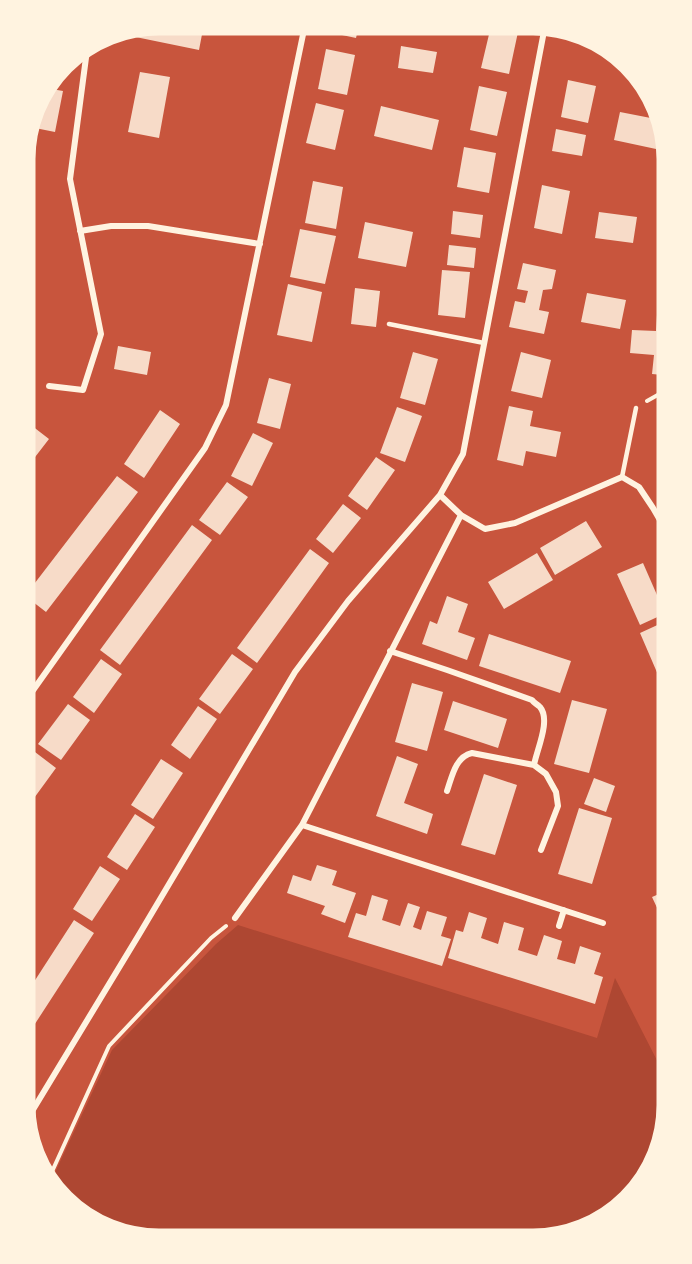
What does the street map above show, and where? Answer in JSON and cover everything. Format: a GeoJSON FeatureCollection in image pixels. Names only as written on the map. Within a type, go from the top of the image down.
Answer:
{"type":"FeatureCollection","features":[{"type":"Feature","properties":{"kind":"street"},"geometry":{"type":"LineString","coordinates":[[34,688],[205,448],[226,405],[303,34]]}},
{"type":"Feature","properties":{"kind":"street"},"geometry":{"type":"LineString","coordinates":[[34,1108],[294,672],[348,601],[440,495],[463,454],[543,35]]}},
{"type":"Feature","properties":{"kind":"street"},"geometry":{"type":"LineString","coordinates":[[49,386],[83,390],[100,334],[70,178],[86,58]]}},
{"type":"Feature","properties":{"kind":"street"},"geometry":{"type":"LineString","coordinates":[[80,231],[111,226],[148,226],[260,244]]}},
{"type":"Feature","properties":{"kind":"street"},"geometry":{"type":"LineString","coordinates":[[440,495],[461,515],[485,528],[515,523],[622,477],[639,487],[658,516]]}},
{"type":"Feature","properties":{"kind":"street"},"geometry":{"type":"LineString","coordinates":[[235,918],[302,825],[461,515]]}},
{"type":"Feature","properties":{"kind":"street"},"geometry":{"type":"LineString","coordinates":[[390,651],[532,700],[540,707],[545,724],[534,765]]}},
{"type":"Feature","properties":{"kind":"street"},"geometry":{"type":"LineString","coordinates":[[447,792],[460,758],[467,754],[534,765],[546,774],[556,792],[558,807],[541,849]]}},
{"type":"Feature","properties":{"kind":"street"},"geometry":{"type":"LineString","coordinates":[[302,825],[603,923]]}},
{"type":"Feature","properties":{"kind":"street"},"geometry":{"type":"LineString","coordinates":[[559,926],[564,910]]}},
{"type":"Feature","properties":{"kind":"lane"},"geometry":{"type":"LineString","coordinates":[[389,324],[484,343]]}},
{"type":"Feature","properties":{"kind":"lane"},"geometry":{"type":"LineString","coordinates":[[622,477],[636,408]]}},
{"type":"Feature","properties":{"kind":"path"},"geometry":{"type":"LineString","coordinates":[[636,408],[658,395]]}},
{"type":"Feature","properties":{"kind":"path"},"geometry":{"type":"LineString","coordinates":[[53,1170],[108,1046],[211,938],[235,918]]}},
{"type":"Feature","properties":{"kind":"shaded area"},"geometry":{"type":"Polygon","coordinates":[[[238,925],[597,1038],[615,978],[657,1060],[655,1129],[641,1167],[621,1193],[602,1209],[573,1223],[549,1228],[159,1229],[127,1225],[104,1217],[77,1199],[55,1173],[112,1050],[216,944],[238,925]]]}},
{"type":"Feature","properties":{"kind":"building"},"geometry":{"type":"Polygon","coordinates":[[[159,34],[202,34],[199,50],[137,37],[159,34]]]}},
{"type":"Feature","properties":{"kind":"building"},"geometry":{"type":"Polygon","coordinates":[[[337,34],[357,34],[356,38],[337,34]]]}},
{"type":"Feature","properties":{"kind":"building"},"geometry":{"type":"Polygon","coordinates":[[[489,34],[518,34],[509,74],[481,68],[489,34]]]}},
{"type":"Feature","properties":{"kind":"building"},"geometry":{"type":"Polygon","coordinates":[[[401,46],[437,52],[433,73],[398,68],[401,46]]]}},
{"type":"Feature","properties":{"kind":"building"},"geometry":{"type":"Polygon","coordinates":[[[326,49],[355,55],[347,95],[318,89],[326,49]]]}},
{"type":"Feature","properties":{"kind":"building"},"geometry":{"type":"Polygon","coordinates":[[[140,72],[170,77],[159,138],[128,132],[140,72]]]}},
{"type":"Feature","properties":{"kind":"building"},"geometry":{"type":"Polygon","coordinates":[[[568,80],[596,86],[588,123],[561,117],[568,80]]]}},
{"type":"Feature","properties":{"kind":"building"},"geometry":{"type":"Polygon","coordinates":[[[479,86],[507,92],[497,136],[470,130],[479,86]]]}},
{"type":"Feature","properties":{"kind":"building"},"geometry":{"type":"Polygon","coordinates":[[[55,90],[63,91],[55,132],[39,129],[47,104],[55,90]]]}},
{"type":"Feature","properties":{"kind":"building"},"geometry":{"type":"Polygon","coordinates":[[[316,103],[344,110],[335,150],[306,143],[316,103]]]}},
{"type":"Feature","properties":{"kind":"building"},"geometry":{"type":"Polygon","coordinates":[[[381,106],[439,120],[432,150],[374,136],[381,106]]]}},
{"type":"Feature","properties":{"kind":"building"},"geometry":{"type":"Polygon","coordinates":[[[620,112],[651,118],[656,147],[656,149],[614,140],[620,112]]]}},
{"type":"Feature","properties":{"kind":"building"},"geometry":{"type":"Polygon","coordinates":[[[556,129],[586,135],[582,156],[552,151],[556,129]]]}},
{"type":"Feature","properties":{"kind":"building"},"geometry":{"type":"Polygon","coordinates":[[[464,147],[496,153],[489,193],[457,187],[464,147]]]}},
{"type":"Feature","properties":{"kind":"building"},"geometry":{"type":"Polygon","coordinates":[[[313,181],[343,187],[336,229],[305,223],[313,181]]]}},
{"type":"Feature","properties":{"kind":"building"},"geometry":{"type":"Polygon","coordinates":[[[542,185],[570,191],[562,234],[534,228],[542,185]]]}},
{"type":"Feature","properties":{"kind":"building"},"geometry":{"type":"Polygon","coordinates":[[[453,211],[483,215],[480,238],[451,234],[453,211]]]}},
{"type":"Feature","properties":{"kind":"building"},"geometry":{"type":"Polygon","coordinates":[[[599,212],[637,217],[633,243],[595,238],[599,212]]]}},
{"type":"Feature","properties":{"kind":"building"},"geometry":{"type":"Polygon","coordinates":[[[365,222],[413,232],[406,267],[358,258],[365,222]]]}},
{"type":"Feature","properties":{"kind":"building"},"geometry":{"type":"Polygon","coordinates":[[[300,229],[336,236],[325,284],[290,277],[300,229]]]}},
{"type":"Feature","properties":{"kind":"building"},"geometry":{"type":"Polygon","coordinates":[[[449,245],[476,248],[474,268],[447,265],[449,245]]]}},
{"type":"Feature","properties":{"kind":"building"},"geometry":{"type":"Polygon","coordinates":[[[523,263],[556,270],[552,289],[543,290],[539,310],[549,312],[544,334],[509,327],[515,301],[525,303],[528,291],[517,289],[523,263]]]}},
{"type":"Feature","properties":{"kind":"building"},"geometry":{"type":"Polygon","coordinates":[[[442,270],[470,272],[465,318],[438,315],[442,270]]]}},
{"type":"Feature","properties":{"kind":"building"},"geometry":{"type":"Polygon","coordinates":[[[288,284],[322,292],[312,342],[277,335],[288,284]]]}},
{"type":"Feature","properties":{"kind":"building"},"geometry":{"type":"Polygon","coordinates":[[[355,288],[380,291],[376,327],[351,324],[355,288]]]}},
{"type":"Feature","properties":{"kind":"building"},"geometry":{"type":"Polygon","coordinates":[[[587,293],[626,300],[620,329],[581,322],[587,293]]]}},
{"type":"Feature","properties":{"kind":"building"},"geometry":{"type":"Polygon","coordinates":[[[658,315],[658,375],[652,374],[654,355],[630,353],[632,330],[656,331],[658,315]]]}},
{"type":"Feature","properties":{"kind":"building"},"geometry":{"type":"Polygon","coordinates":[[[118,346],[151,352],[147,375],[114,369],[118,346]]]}},
{"type":"Feature","properties":{"kind":"building"},"geometry":{"type":"Polygon","coordinates":[[[413,352],[438,359],[425,405],[400,398],[413,352]]]}},
{"type":"Feature","properties":{"kind":"building"},"geometry":{"type":"Polygon","coordinates":[[[521,352],[551,360],[542,398],[511,391],[521,352]]]}},
{"type":"Feature","properties":{"kind":"building"},"geometry":{"type":"Polygon","coordinates":[[[269,378],[291,384],[280,429],[257,423],[269,378]]]}},
{"type":"Feature","properties":{"kind":"building"},"geometry":{"type":"Polygon","coordinates":[[[509,406],[533,411],[530,426],[561,432],[556,457],[526,451],[523,466],[497,460],[509,406]]]}},
{"type":"Feature","properties":{"kind":"building"},"geometry":{"type":"Polygon","coordinates":[[[397,407],[422,416],[405,462],[380,453],[397,407]]]}},
{"type":"Feature","properties":{"kind":"building"},"geometry":{"type":"Polygon","coordinates":[[[160,410],[180,424],[144,478],[124,464],[160,410]]]}},
{"type":"Feature","properties":{"kind":"building"},"geometry":{"type":"Polygon","coordinates":[[[34,427],[49,439],[34,458],[34,427]]]}},
{"type":"Feature","properties":{"kind":"building"},"geometry":{"type":"Polygon","coordinates":[[[253,433],[273,443],[252,486],[231,476],[253,433]]]}},
{"type":"Feature","properties":{"kind":"building"},"geometry":{"type":"Polygon","coordinates":[[[376,457],[395,470],[367,510],[348,496],[376,457]]]}},
{"type":"Feature","properties":{"kind":"building"},"geometry":{"type":"Polygon","coordinates":[[[117,476],[138,492],[46,612],[34,603],[34,584],[117,476]]]}},
{"type":"Feature","properties":{"kind":"building"},"geometry":{"type":"Polygon","coordinates":[[[227,482],[248,497],[220,535],[199,520],[227,482]]]}},
{"type":"Feature","properties":{"kind":"building"},"geometry":{"type":"Polygon","coordinates":[[[343,504],[361,518],[333,553],[316,539],[343,504]]]}},
{"type":"Feature","properties":{"kind":"building"},"geometry":{"type":"Polygon","coordinates":[[[586,521],[602,547],[555,575],[540,548],[586,521]]]}},
{"type":"Feature","properties":{"kind":"building"},"geometry":{"type":"Polygon","coordinates":[[[192,525],[212,540],[120,665],[100,650],[192,525]]]}},
{"type":"Feature","properties":{"kind":"building"},"geometry":{"type":"Polygon","coordinates":[[[310,549],[329,563],[257,663],[237,648],[310,549]]]}},
{"type":"Feature","properties":{"kind":"building"},"geometry":{"type":"Polygon","coordinates":[[[537,553],[553,580],[504,609],[488,582],[537,553]]]}},
{"type":"Feature","properties":{"kind":"building"},"geometry":{"type":"Polygon","coordinates":[[[643,563],[658,596],[658,617],[640,625],[617,574],[643,563]]]}},
{"type":"Feature","properties":{"kind":"building"},"geometry":{"type":"Polygon","coordinates":[[[447,596],[468,604],[458,632],[475,638],[467,660],[422,644],[430,621],[437,624],[447,596]]]}},
{"type":"Feature","properties":{"kind":"building"},"geometry":{"type":"Polygon","coordinates":[[[658,625],[657,673],[640,633],[658,625]]]}},
{"type":"Feature","properties":{"kind":"building"},"geometry":{"type":"Polygon","coordinates":[[[489,634],[571,661],[560,693],[479,666],[489,634]]]}},
{"type":"Feature","properties":{"kind":"building"},"geometry":{"type":"Polygon","coordinates":[[[232,654],[253,669],[220,714],[199,699],[232,654]]]}},
{"type":"Feature","properties":{"kind":"building"},"geometry":{"type":"Polygon","coordinates":[[[101,659],[122,674],[94,713],[73,697],[101,659]]]}},
{"type":"Feature","properties":{"kind":"building"},"geometry":{"type":"Polygon","coordinates":[[[412,683],[443,692],[427,751],[395,742],[412,683]]]}},
{"type":"Feature","properties":{"kind":"building"},"geometry":{"type":"Polygon","coordinates":[[[572,700],[607,709],[589,773],[554,764],[572,700]]]}},
{"type":"Feature","properties":{"kind":"building"},"geometry":{"type":"Polygon","coordinates":[[[453,701],[507,719],[498,748],[444,730],[453,701]]]}},
{"type":"Feature","properties":{"kind":"building"},"geometry":{"type":"Polygon","coordinates":[[[68,704],[90,720],[61,760],[38,744],[68,704]]]}},
{"type":"Feature","properties":{"kind":"building"},"geometry":{"type":"Polygon","coordinates":[[[198,706],[217,719],[190,759],[171,745],[198,706]]]}},
{"type":"Feature","properties":{"kind":"building"},"geometry":{"type":"Polygon","coordinates":[[[35,752],[56,768],[34,798],[35,752]]]}},
{"type":"Feature","properties":{"kind":"building"},"geometry":{"type":"Polygon","coordinates":[[[397,756],[418,764],[404,803],[433,814],[427,834],[376,816],[397,756]]]}},
{"type":"Feature","properties":{"kind":"building"},"geometry":{"type":"Polygon","coordinates":[[[161,759],[183,773],[153,819],[131,805],[161,759]]]}},
{"type":"Feature","properties":{"kind":"building"},"geometry":{"type":"Polygon","coordinates":[[[484,774],[517,785],[495,855],[461,845],[484,774]]]}},
{"type":"Feature","properties":{"kind":"building"},"geometry":{"type":"Polygon","coordinates":[[[594,778],[615,786],[606,812],[584,804],[594,778]]]}},
{"type":"Feature","properties":{"kind":"building"},"geometry":{"type":"Polygon","coordinates":[[[579,808],[612,818],[592,884],[558,874],[579,808]]]}},
{"type":"Feature","properties":{"kind":"building"},"geometry":{"type":"Polygon","coordinates":[[[135,814],[155,827],[127,870],[107,857],[135,814]]]}},
{"type":"Feature","properties":{"kind":"building"},"geometry":{"type":"Polygon","coordinates":[[[317,865],[337,871],[332,885],[356,893],[345,923],[321,914],[325,906],[287,893],[293,875],[311,881],[317,865]]]}},
{"type":"Feature","properties":{"kind":"building"},"geometry":{"type":"Polygon","coordinates":[[[100,866],[120,879],[92,921],[73,909],[100,866]]]}},
{"type":"Feature","properties":{"kind":"building"},"geometry":{"type":"Polygon","coordinates":[[[372,895],[388,900],[382,920],[400,926],[408,903],[420,907],[413,927],[421,930],[427,911],[447,917],[441,936],[451,939],[442,966],[348,937],[356,913],[366,916],[372,895]]]}},
{"type":"Feature","properties":{"kind":"building"},"geometry":{"type":"Polygon","coordinates":[[[657,895],[657,908],[652,897],[657,895]]]}},
{"type":"Feature","properties":{"kind":"building"},"geometry":{"type":"Polygon","coordinates":[[[469,912],[487,918],[481,938],[498,944],[504,922],[524,928],[518,950],[537,956],[544,935],[562,941],[557,959],[575,964],[580,946],[601,953],[594,974],[603,977],[595,1004],[448,958],[456,930],[463,932],[469,912]]]}},
{"type":"Feature","properties":{"kind":"building"},"geometry":{"type":"Polygon","coordinates":[[[74,920],[94,933],[34,1025],[34,982],[74,920]]]}}]}
